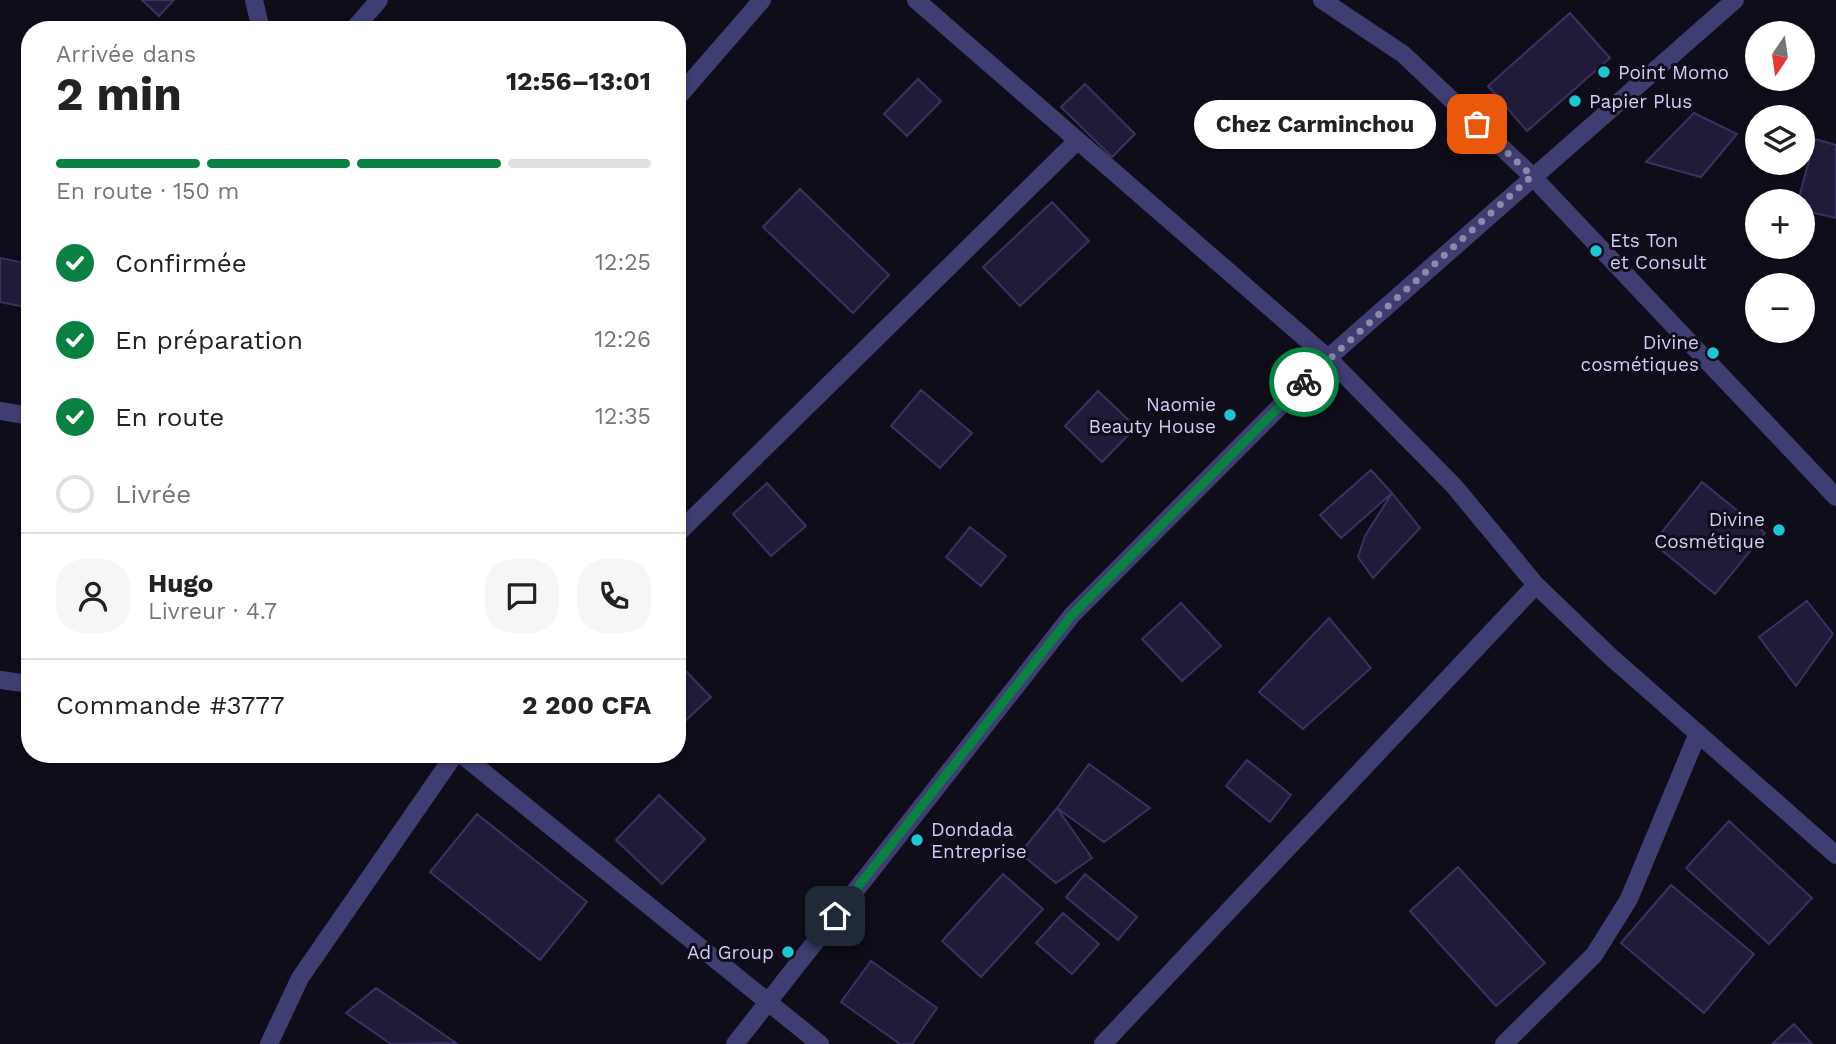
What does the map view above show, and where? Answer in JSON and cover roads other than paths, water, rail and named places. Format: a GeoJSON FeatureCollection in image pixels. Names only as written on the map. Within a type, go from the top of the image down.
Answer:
{"type":"FeatureCollection","features":[{"type":"Feature","properties":{"kind":"street"},"geometry":{"type":"LineString","coordinates":[[254,0],[259,21]]}},
{"type":"Feature","properties":{"kind":"street"},"geometry":{"type":"LineString","coordinates":[[361,21],[379,0]]}},
{"type":"Feature","properties":{"kind":"street"},"geometry":{"type":"LineString","coordinates":[[686,89],[762,0]]}},
{"type":"Feature","properties":{"kind":"street"},"geometry":{"type":"LineString","coordinates":[[916,0],[1328,358],[1454,486],[1536,584],[1836,855]]}},
{"type":"Feature","properties":{"kind":"street"},"geometry":{"type":"LineString","coordinates":[[1322,0],[1403,54],[1532,176],[1836,497]]}},
{"type":"Feature","properties":{"kind":"street"},"geometry":{"type":"LineString","coordinates":[[735,1044],[1072,615],[1328,358],[1735,0]]}},
{"type":"Feature","properties":{"kind":"street"},"geometry":{"type":"LineString","coordinates":[[686,525],[1077,141]]}},
{"type":"Feature","properties":{"kind":"street"},"geometry":{"type":"LineString","coordinates":[[0,411],[21,414]]}},
{"type":"Feature","properties":{"kind":"street"},"geometry":{"type":"LineString","coordinates":[[1102,1044],[1536,584]]}},
{"type":"Feature","properties":{"kind":"street"},"geometry":{"type":"LineString","coordinates":[[0,680],[21,683]]}},
{"type":"Feature","properties":{"kind":"street"},"geometry":{"type":"LineString","coordinates":[[1504,1044],[1594,955],[1629,899],[1698,733]]}},
{"type":"Feature","properties":{"kind":"street"},"geometry":{"type":"LineString","coordinates":[[269,1044],[300,978],[449,763]]}},
{"type":"Feature","properties":{"kind":"street"},"geometry":{"type":"LineString","coordinates":[[472,763],[820,1044]]}},
{"type":"Feature","properties":{"kind":"place","name":"Point Momo"},"geometry":{"type":"Point","coordinates":[1604,72]}},
{"type":"Feature","properties":{"kind":"place","name":"Papier Plus"},"geometry":{"type":"Point","coordinates":[1575,101]}},
{"type":"Feature","properties":{"kind":"place","name":"Chez Carminchou"},"geometry":{"type":"Point","coordinates":[1477,124]}},
{"type":"Feature","properties":{"kind":"place","name":"Ets Ton et Consult"},"geometry":{"type":"Point","coordinates":[1596,251]}},
{"type":"Feature","properties":{"kind":"place","name":"Divine cosmétiques"},"geometry":{"type":"Point","coordinates":[1713,353]}},
{"type":"Feature","properties":{"kind":"place","name":"Naomie Beauty House"},"geometry":{"type":"Point","coordinates":[1230,415]}},
{"type":"Feature","properties":{"kind":"place","name":"Divine Cosmétique"},"geometry":{"type":"Point","coordinates":[1779,530]}},
{"type":"Feature","properties":{"kind":"place","name":"Dondada Entreprise"},"geometry":{"type":"Point","coordinates":[917,840]}},
{"type":"Feature","properties":{"kind":"place","name":"Ad Group"},"geometry":{"type":"Point","coordinates":[788,952]}}]}
